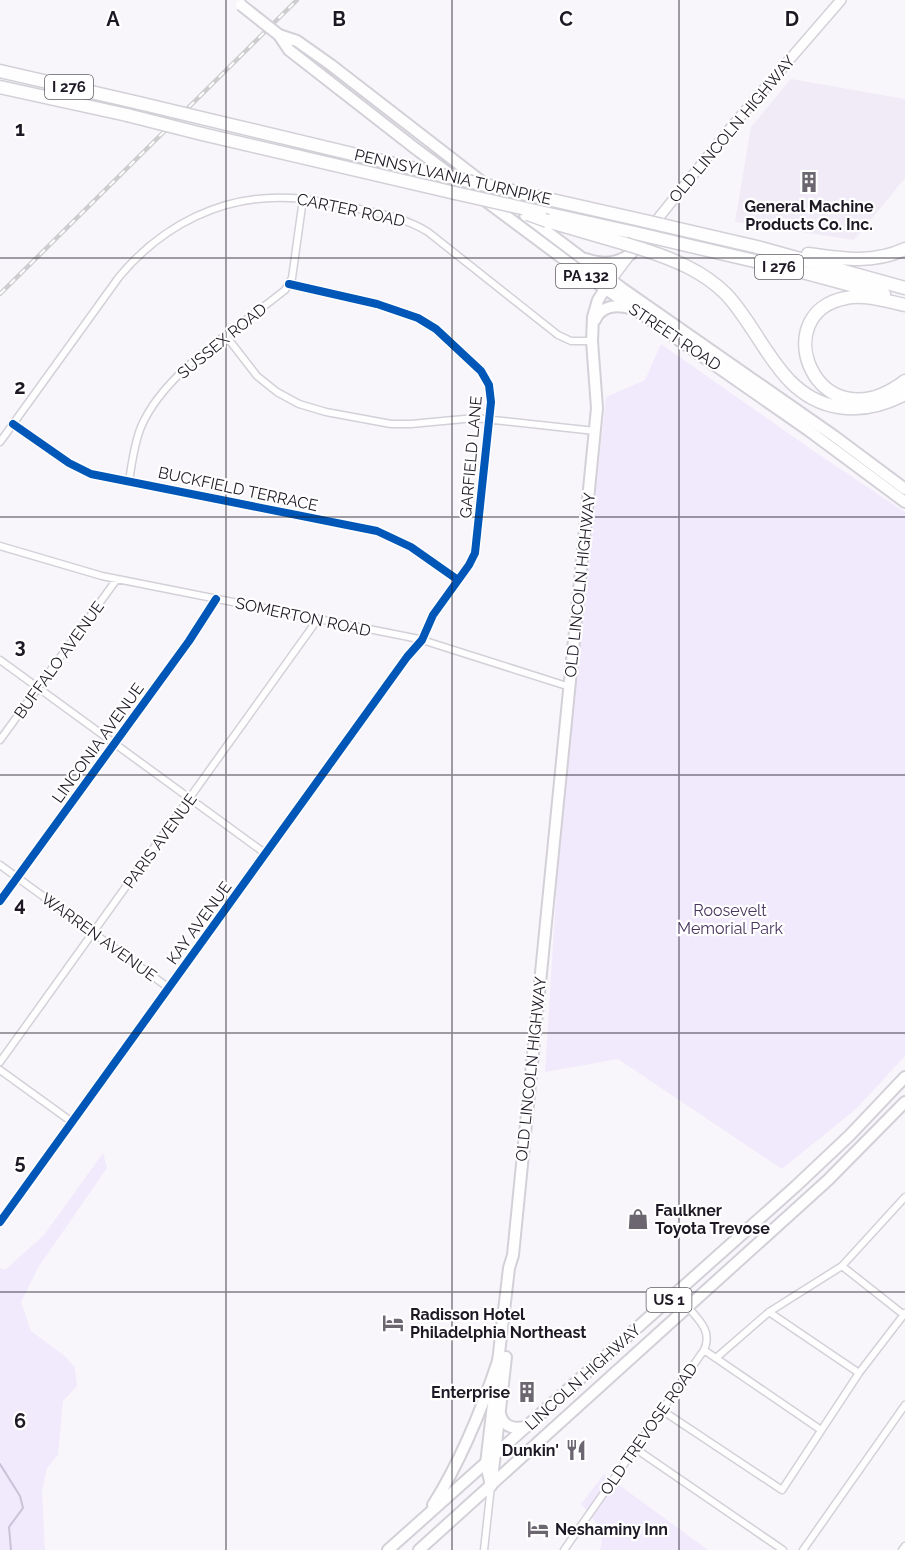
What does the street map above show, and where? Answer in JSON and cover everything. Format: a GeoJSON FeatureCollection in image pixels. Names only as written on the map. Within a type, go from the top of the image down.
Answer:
{"type":"FeatureCollection","features":[{"type":"Feature","properties":{"kind":"highway","name":"PENNSYLVANIA TURNPIKE"},"geometry":{"type":"LineString","coordinates":[[0,72],[757,247],[905,288]]}},
{"type":"Feature","properties":{"kind":"highway","name":"PENNSYLVANIA TURNPIKE"},"geometry":{"type":"LineString","coordinates":[[0,87],[502,204],[543,217],[652,237],[905,300]]}},
{"type":"Feature","properties":{"kind":"highway"},"geometry":{"type":"LineString","coordinates":[[543,217],[688,267],[724,292],[744,316],[782,374],[795,387],[813,399],[832,406],[863,408],[885,403],[905,394]]}},
{"type":"Feature","properties":{"kind":"highway"},"geometry":{"type":"LineString","coordinates":[[757,247],[855,260],[874,259],[905,249]]}},
{"type":"Feature","properties":{"kind":"highway"},"geometry":{"type":"LineString","coordinates":[[905,305],[863,297],[838,300],[822,309],[813,319],[807,331],[805,344],[806,357],[813,375],[821,385],[837,395],[855,398],[872,396],[891,390],[905,381]]}},
{"type":"Feature","properties":{"kind":"main road","name":"OLD LINCOLN HIGHWAY"},"geometry":{"type":"LineString","coordinates":[[490,1485],[486,1464],[509,1268],[513,1255],[595,431],[597,408],[592,335],[594,312],[608,285],[670,202],[841,0]]}},
{"type":"Feature","properties":{"kind":"main road","name":"STREET ROAD"},"geometry":{"type":"LineString","coordinates":[[237,3],[279,35],[297,41],[331,65],[576,254],[634,309],[808,430],[905,502]]}},
{"type":"Feature","properties":{"kind":"main road","name":"STREET ROAD"},"geometry":{"type":"LineString","coordinates":[[279,35],[289,50],[370,114],[608,285],[825,429],[905,489]]}},
{"type":"Feature","properties":{"kind":"main road"},"geometry":{"type":"LineString","coordinates":[[576,254],[594,262],[605,263],[622,260],[633,249]]}},
{"type":"Feature","properties":{"kind":"main road"},"geometry":{"type":"LineString","coordinates":[[592,335],[596,317],[605,309],[617,306],[634,309]]}},
{"type":"Feature","properties":{"kind":"main road","name":"LINCOLN HIGHWAY"},"geometry":{"type":"LineString","coordinates":[[388,1550],[796,1186],[905,1077]]}},
{"type":"Feature","properties":{"kind":"main road","name":"LINCOLN HIGHWAY"},"geometry":{"type":"LineString","coordinates":[[419,1550],[828,1180],[905,1102]]}},
{"type":"Feature","properties":{"kind":"main road","name":"OLD LINCOLN HIGHWAY"},"geometry":{"type":"LineString","coordinates":[[490,1485],[516,1269],[513,1255]]}},
{"type":"Feature","properties":{"kind":"main road"},"geometry":{"type":"LineString","coordinates":[[427,1515],[451,1476],[467,1443],[499,1358]]}},
{"type":"Feature","properties":{"kind":"main road"},"geometry":{"type":"LineString","coordinates":[[500,1414],[509,1426],[517,1428],[528,1426]]}},
{"type":"Feature","properties":{"kind":"street","name":"CARTER ROAD"},"geometry":{"type":"LineString","coordinates":[[0,442],[119,277],[140,253],[155,240],[201,213],[234,202],[274,197],[303,199],[398,218],[415,224],[558,335],[571,341],[592,335]]}},
{"type":"Feature","properties":{"kind":"street"},"geometry":{"type":"LineString","coordinates":[[289,284],[295,268],[303,199]]}},
{"type":"Feature","properties":{"kind":"street","name":"SUSSEX ROAD"},"geometry":{"type":"LineString","coordinates":[[129,481],[140,429],[157,400],[176,377],[289,284]]}},
{"type":"Feature","properties":{"kind":"street","name":"GARFIELD LANE"},"geometry":{"type":"LineString","coordinates":[[289,284],[396,310],[418,318],[428,323],[465,354],[485,376],[491,394],[475,553],[434,615],[422,640]]}},
{"type":"Feature","properties":{"kind":"street"},"geometry":{"type":"LineString","coordinates":[[226,336],[257,376],[284,397],[306,407],[391,424],[463,418],[595,431]]}},
{"type":"Feature","properties":{"kind":"street","name":"BUCKFIELD TERRACE"},"geometry":{"type":"LineString","coordinates":[[13,424],[84,471],[385,533],[411,547],[458,580]]}},
{"type":"Feature","properties":{"kind":"street","name":"SOMERTON ROAD"},"geometry":{"type":"LineString","coordinates":[[0,546],[117,579],[422,640],[570,687]]}},
{"type":"Feature","properties":{"kind":"street","name":"BUFFALO AVENUE"},"geometry":{"type":"LineString","coordinates":[[0,740],[117,579]]}},
{"type":"Feature","properties":{"kind":"street","name":"LINCONIA AVENUE"},"geometry":{"type":"LineString","coordinates":[[0,901],[189,641],[216,599]]}},
{"type":"Feature","properties":{"kind":"street","name":"PARIS AVENUE"},"geometry":{"type":"LineString","coordinates":[[0,1062],[318,619]]}},
{"type":"Feature","properties":{"kind":"street","name":"KAY AVENUE"},"geometry":{"type":"LineString","coordinates":[[0,1222],[407,657],[422,640]]}},
{"type":"Feature","properties":{"kind":"street"},"geometry":{"type":"LineString","coordinates":[[0,660],[266,855]]}},
{"type":"Feature","properties":{"kind":"street","name":"WARREN AVENUE"},"geometry":{"type":"LineString","coordinates":[[0,866],[169,988]]}},
{"type":"Feature","properties":{"kind":"street"},"geometry":{"type":"LineString","coordinates":[[0,1070],[72,1122]]}},
{"type":"Feature","properties":{"kind":"street"},"geometry":{"type":"LineString","coordinates":[[716,1358],[769,1312],[842,1266],[905,1197]]}},
{"type":"Feature","properties":{"kind":"street"},"geometry":{"type":"LineString","coordinates":[[663,1411],[782,1490],[859,1373],[904,1314],[842,1266]]}},
{"type":"Feature","properties":{"kind":"street","name":"OLD TREVOSE ROAD"},"geometry":{"type":"LineString","coordinates":[[564,1550],[704,1350],[707,1341],[705,1327],[687,1306]]}},
{"type":"Feature","properties":{"kind":"street"},"geometry":{"type":"LineString","coordinates":[[769,1312],[859,1373]]}},
{"type":"Feature","properties":{"kind":"street"},"geometry":{"type":"LineString","coordinates":[[704,1350],[821,1430]]}},
{"type":"Feature","properties":{"kind":"street"},"geometry":{"type":"LineString","coordinates":[[803,1550],[905,1405]]}},
{"type":"Feature","properties":{"kind":"street"},"geometry":{"type":"LineString","coordinates":[[636,1449],[783,1550]]}},
{"type":"Feature","properties":{"kind":"street","name":"OLD LINCOLN HIGHWAY"},"geometry":{"type":"LineString","coordinates":[[484,1550],[490,1485]]}},
{"type":"Feature","properties":{"kind":"shaded area"},"geometry":{"type":"Polygon","coordinates":[[[791,79],[905,99],[905,178],[854,240],[735,222],[751,127],[791,79]]]}},
{"type":"Feature","properties":{"kind":"green space","name":"Roosevelt Memorial Park"},"geometry":{"type":"Polygon","coordinates":[[[661,344],[905,512],[905,1056],[857,1108],[782,1169],[618,1059],[545,1072],[561,818],[606,397],[645,380],[661,344]]]}},
{"type":"Feature","properties":{"kind":"green space"},"geometry":{"type":"Polygon","coordinates":[[[103,1153],[107,1168],[39,1266],[21,1302],[31,1331],[66,1357],[75,1368],[77,1386],[63,1401],[58,1455],[47,1468],[42,1491],[45,1550],[0,1550],[0,1268],[5,1270],[44,1235],[103,1153]]]}},
{"type":"Feature","properties":{"kind":"green space"},"geometry":{"type":"Polygon","coordinates":[[[604,1474],[708,1550],[600,1550],[600,1531],[581,1504],[604,1474]]]}},
{"type":"Feature","properties":{"kind":"waterway"},"geometry":{"type":"LineString","coordinates":[[0,1464],[20,1496],[23,1508],[9,1527],[11,1550]]}},
{"type":"Feature","properties":{"kind":"railway"},"geometry":{"type":"LineString","coordinates":[[0,294],[297,0]]}},
{"type":"Feature","properties":{"kind":"cycle path"},"geometry":{"type":"LineString","coordinates":[[0,1222],[407,657],[422,640],[433,615],[475,553],[491,402],[489,385],[481,371],[436,329],[418,318],[377,304],[289,284]]}},
{"type":"Feature","properties":{"kind":"cycle path"},"geometry":{"type":"LineString","coordinates":[[13,424],[69,463],[91,474],[377,531],[411,547],[458,580]]}},
{"type":"Feature","properties":{"kind":"cycle path"},"geometry":{"type":"LineString","coordinates":[[0,901],[189,641],[216,599]]}},
{"type":"Feature","properties":{"kind":"place","name":"General Machine Products Co. Inc."},"geometry":{"type":"Point","coordinates":[809,182]}},
{"type":"Feature","properties":{"kind":"place","name":"Faulkner Toyota Trevose"},"geometry":{"type":"Point","coordinates":[638,1219]}},
{"type":"Feature","properties":{"kind":"place","name":"Radisson Hotel Philadelphia Northeast"},"geometry":{"type":"Point","coordinates":[393,1323]}},
{"type":"Feature","properties":{"kind":"place","name":"Enterprise"},"geometry":{"type":"Point","coordinates":[527,1392]}},
{"type":"Feature","properties":{"kind":"place","name":"Dunkin'"},"geometry":{"type":"Point","coordinates":[576,1450]}},
{"type":"Feature","properties":{"kind":"place","name":"Neshaminy Inn"},"geometry":{"type":"Point","coordinates":[538,1529]}}]}
